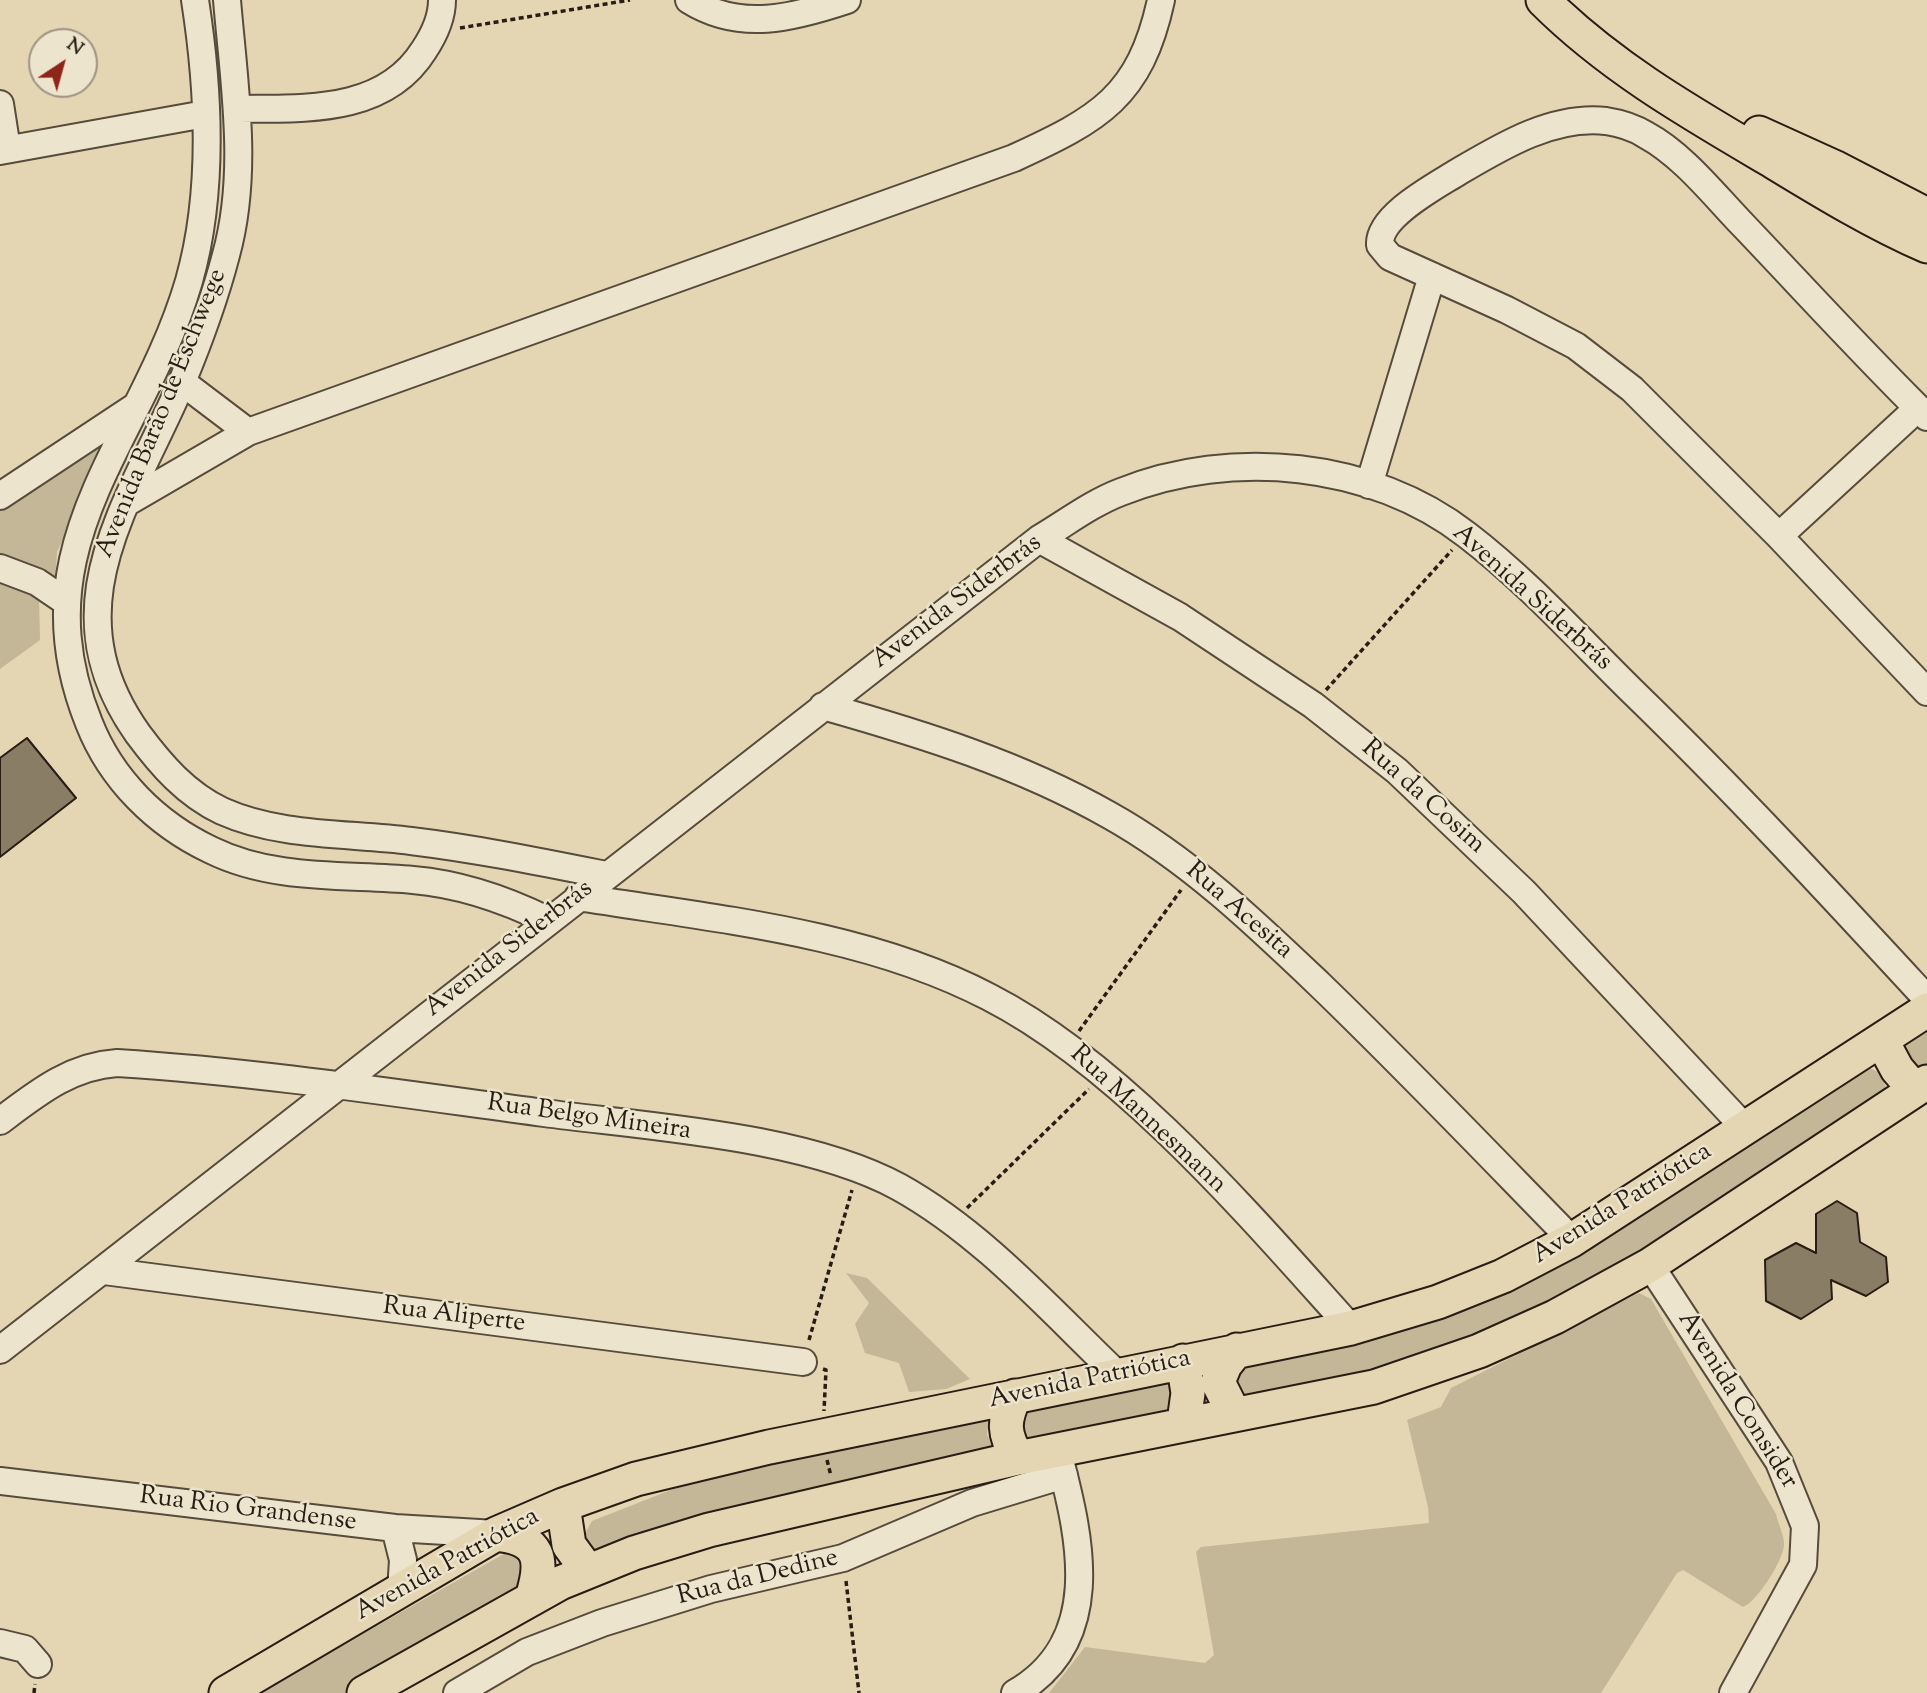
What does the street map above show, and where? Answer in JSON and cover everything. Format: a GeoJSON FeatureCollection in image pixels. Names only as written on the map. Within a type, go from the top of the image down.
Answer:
{"type":"FeatureCollection","features":[{"type":"Feature","properties":{"kind":"main road"},"geometry":{"type":"LineString","coordinates":[[1543,0],[1572,29],[1680,106],[1921,225],[1927,259]]}},
{"type":"Feature","properties":{"kind":"main road","name":"Avenida Patriótica"},"geometry":{"type":"LineString","coordinates":[[226,1693],[496,1534],[563,1505],[695,1463],[1117,1374],[1351,1328],[1438,1302],[1503,1276],[1572,1240],[1927,1010]]}},
{"type":"Feature","properties":{"kind":"main road"},"geometry":{"type":"LineString","coordinates":[[364,1693],[532,1598],[588,1571],[709,1530],[1018,1458],[1061,1463],[1185,1422],[1374,1387],[1466,1355],[1555,1317],[1650,1265],[1921,1086],[1897,1069],[1882,1041]]}},
{"type":"Feature","properties":{"kind":"main road"},"geometry":{"type":"LineString","coordinates":[[1234,1414],[1218,1382],[1225,1365],[1237,1350]]}},
{"type":"Feature","properties":{"kind":"main road"},"geometry":{"type":"LineString","coordinates":[[1183,1361],[1188,1393],[1185,1422]]}},
{"type":"Feature","properties":{"kind":"main road"},"geometry":{"type":"LineString","coordinates":[[1015,1396],[1004,1425],[1007,1438],[1018,1458]]}},
{"type":"Feature","properties":{"kind":"main road"},"geometry":{"type":"LineString","coordinates":[[563,1505],[569,1545],[588,1571]]}},
{"type":"Feature","properties":{"kind":"main road"},"geometry":{"type":"LineString","coordinates":[[496,1534],[518,1538],[536,1553],[540,1569],[532,1598]]}},
{"type":"Feature","properties":{"kind":"street"},"geometry":{"type":"LineString","coordinates":[[195,2],[225,0]]}},
{"type":"Feature","properties":{"kind":"street","name":"Avenida Barão de Eschwege"},"geometry":{"type":"LineString","coordinates":[[225,0],[239,109],[236,190],[227,254],[182,382],[125,503],[102,565],[98,584],[98,633],[111,684],[131,723],[161,766],[192,793],[221,811],[261,824],[485,851],[606,876]]}},
{"type":"Feature","properties":{"kind":"street"},"geometry":{"type":"LineString","coordinates":[[239,109],[331,106],[374,94],[405,74],[435,32],[442,0]]}},
{"type":"Feature","properties":{"kind":"street"},"geometry":{"type":"LineString","coordinates":[[689,0],[728,18],[766,20],[818,10],[847,0]]}},
{"type":"Feature","properties":{"kind":"street"},"geometry":{"type":"LineString","coordinates":[[125,503],[248,432],[1001,162],[1060,137],[1089,121],[1134,76],[1153,36],[1161,0]]}},
{"type":"Feature","properties":{"kind":"street","name":"Avenida Barão de Eschwege"},"geometry":{"type":"LineString","coordinates":[[195,2],[203,58],[206,157],[197,248],[188,283],[162,353],[86,513],[71,562],[65,601],[72,674],[98,745],[118,776],[148,808],[189,838],[238,862],[271,870],[416,880],[468,889],[507,901],[547,920]]}},
{"type":"Feature","properties":{"kind":"street"},"geometry":{"type":"LineString","coordinates":[[0,104],[4,150],[205,114]]}},
{"type":"Feature","properties":{"kind":"street"},"geometry":{"type":"LineString","coordinates":[[1779,536],[1922,412],[1708,189],[1646,135],[1616,123],[1573,122],[1547,127],[1460,172],[1399,211],[1381,234],[1381,248],[1401,263],[1576,346],[1632,389],[1779,536],[1927,692]]}},
{"type":"Feature","properties":{"kind":"street"},"geometry":{"type":"LineString","coordinates":[[197,248],[227,254]]}},
{"type":"Feature","properties":{"kind":"street"},"geometry":{"type":"LineString","coordinates":[[1369,485],[1432,276]]}},
{"type":"Feature","properties":{"kind":"street"},"geometry":{"type":"LineString","coordinates":[[188,283],[214,290]]}},
{"type":"Feature","properties":{"kind":"street"},"geometry":{"type":"LineString","coordinates":[[182,382],[248,432]]}},
{"type":"Feature","properties":{"kind":"street"},"geometry":{"type":"LineString","coordinates":[[0,496],[138,404]]}},
{"type":"Feature","properties":{"kind":"street","name":"Avenida Siderbrás"},"geometry":{"type":"LineString","coordinates":[[0,1350],[104,1271],[547,920],[1039,539],[1118,493],[1195,471],[1227,466],[1271,466],[1318,472],[1369,485],[1405,499],[1466,534],[1553,614],[1745,801],[1927,999]]}},
{"type":"Feature","properties":{"kind":"street","name":"Rua da Cosim"},"geometry":{"type":"LineString","coordinates":[[1039,539],[1180,617],[1313,705],[1397,771],[1524,892],[1746,1129]]}},
{"type":"Feature","properties":{"kind":"street"},"geometry":{"type":"LineString","coordinates":[[0,568],[37,582],[65,601]]}},
{"type":"Feature","properties":{"kind":"street"},"geometry":{"type":"LineString","coordinates":[[66,633],[98,633]]}},
{"type":"Feature","properties":{"kind":"street","name":"Rua Acesita"},"geometry":{"type":"LineString","coordinates":[[823,706],[932,739],[1021,772],[1109,815],[1195,872],[1254,922],[1367,1030],[1572,1240]]}},
{"type":"Feature","properties":{"kind":"street","name":"Rua Mannesmann"},"geometry":{"type":"LineString","coordinates":[[578,897],[810,936],[883,956],[945,977],[989,996],[1067,1047],[1104,1075],[1189,1156],[1351,1328]]}},
{"type":"Feature","properties":{"kind":"street","name":"Rua Belgo Mineira"},"geometry":{"type":"LineString","coordinates":[[0,1121],[69,1074],[98,1064],[156,1066],[686,1131],[809,1154],[858,1167],[899,1187],[953,1222],[1024,1284],[1117,1374]]}},
{"type":"Feature","properties":{"kind":"street","name":"Avenida Consider"},"geometry":{"type":"LineString","coordinates":[[1650,1265],[1779,1462],[1805,1526],[1803,1565],[1733,1693]]}},
{"type":"Feature","properties":{"kind":"street","name":"Rua Aliperte"},"geometry":{"type":"LineString","coordinates":[[104,1271],[803,1362]]}},
{"type":"Feature","properties":{"kind":"street"},"geometry":{"type":"LineString","coordinates":[[1015,1693],[1037,1677],[1066,1641],[1080,1588],[1081,1555],[1061,1463]]}},
{"type":"Feature","properties":{"kind":"street","name":"Rua da Dedine"},"geometry":{"type":"LineString","coordinates":[[457,1693],[527,1652],[602,1623],[711,1589],[843,1558],[1061,1463]]}},
{"type":"Feature","properties":{"kind":"street","name":"Rua Rio Grandense"},"geometry":{"type":"LineString","coordinates":[[0,1481],[395,1528],[496,1534]]}},
{"type":"Feature","properties":{"kind":"street"},"geometry":{"type":"LineString","coordinates":[[395,1528],[402,1560],[401,1591]]}},
{"type":"Feature","properties":{"kind":"street"},"geometry":{"type":"LineString","coordinates":[[0,1643],[25,1649],[38,1664]]}},
{"type":"Feature","properties":{"kind":"path"},"geometry":{"type":"LineString","coordinates":[[435,32],[630,0]]}},
{"type":"Feature","properties":{"kind":"path"},"geometry":{"type":"LineString","coordinates":[[1313,705],[1466,534]]}},
{"type":"Feature","properties":{"kind":"path"},"geometry":{"type":"LineString","coordinates":[[1067,1047],[1195,872]]}},
{"type":"Feature","properties":{"kind":"path"},"geometry":{"type":"LineString","coordinates":[[953,1222],[1104,1075]]}},
{"type":"Feature","properties":{"kind":"shaded area"},"geometry":{"type":"Polygon","coordinates":[[[116,428],[57,552],[54,592],[24,562],[0,561],[0,505],[116,428]]]}},
{"type":"Feature","properties":{"kind":"shaded area"},"geometry":{"type":"Polygon","coordinates":[[[0,580],[39,597],[40,640],[0,669],[0,580]]]}},
{"type":"Feature","properties":{"kind":"shaded area"},"geometry":{"type":"Polygon","coordinates":[[[1927,1030],[1927,1070],[1920,1074],[1900,1047],[1927,1030]]]}},
{"type":"Feature","properties":{"kind":"shaded area"},"geometry":{"type":"Polygon","coordinates":[[[1866,1067],[1882,1073],[1886,1089],[1635,1261],[1626,1259],[1576,1287],[1474,1334],[1461,1352],[1245,1402],[1234,1376],[1242,1367],[1337,1348],[1866,1067]]]}},
{"type":"Feature","properties":{"kind":"shaded area"},"geometry":{"type":"Polygon","coordinates":[[[846,1273],[867,1278],[970,1379],[946,1389],[909,1392],[899,1363],[865,1353],[855,1324],[869,1303],[846,1273]]]}},
{"type":"Feature","properties":{"kind":"shaded area"},"geometry":{"type":"Polygon","coordinates":[[[1639,1293],[1651,1299],[1776,1514],[1784,1542],[1783,1549],[1770,1578],[1749,1603],[1743,1607],[1683,1570],[1677,1573],[1601,1693],[1049,1693],[1085,1647],[1205,1663],[1214,1655],[1196,1552],[1201,1547],[1429,1523],[1428,1507],[1407,1420],[1441,1407],[1451,1388],[1639,1293]]]}},
{"type":"Feature","properties":{"kind":"shaded area"},"geometry":{"type":"Polygon","coordinates":[[[1168,1376],[1178,1408],[1083,1428],[1066,1438],[1031,1446],[1021,1436],[1022,1416],[1026,1411],[1168,1376]]]}},
{"type":"Feature","properties":{"kind":"shaded area"},"geometry":{"type":"Polygon","coordinates":[[[989,1412],[987,1435],[999,1454],[596,1556],[583,1537],[592,1521],[719,1471],[989,1412]]]}},
{"type":"Feature","properties":{"kind":"shaded area"},"geometry":{"type":"Polygon","coordinates":[[[516,1547],[536,1578],[447,1626],[436,1642],[345,1693],[259,1693],[516,1547]]]}},
{"type":"Feature","properties":{"kind":"building"},"geometry":{"type":"Polygon","coordinates":[[[27,738],[76,798],[0,857],[0,758],[27,738]]]}},
{"type":"Feature","properties":{"kind":"building"},"geometry":{"type":"Polygon","coordinates":[[[1837,1201],[1857,1213],[1860,1242],[1886,1257],[1888,1282],[1866,1296],[1831,1280],[1832,1299],[1801,1319],[1766,1301],[1765,1260],[1796,1243],[1816,1253],[1816,1214],[1837,1201]]]}}]}
